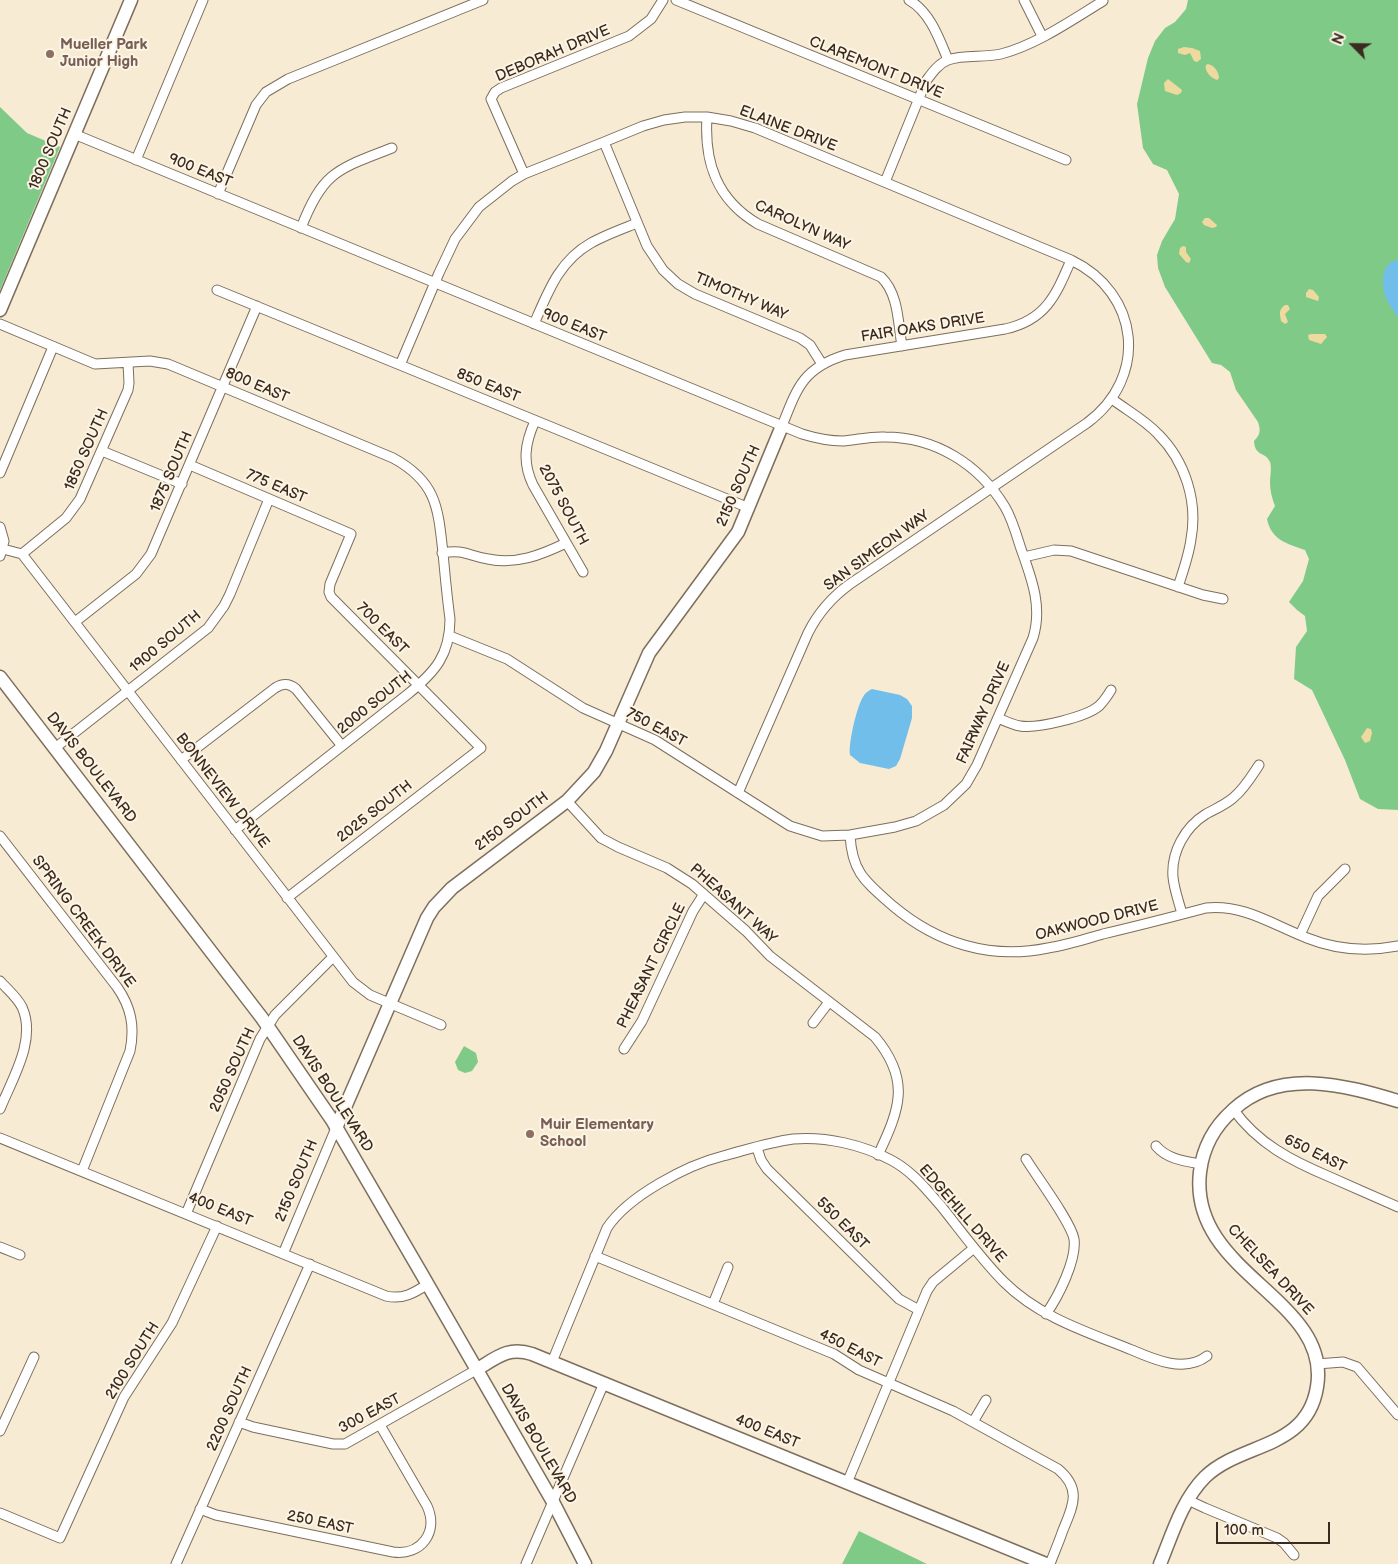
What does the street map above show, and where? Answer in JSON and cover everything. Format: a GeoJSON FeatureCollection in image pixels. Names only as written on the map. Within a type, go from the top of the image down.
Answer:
{"type":"FeatureCollection","features":[{"type":"Feature","properties":{"kind":"street","name":"1800 SOUTH"},"geometry":{"type":"LineString","coordinates":[[0,310],[131,0]]}},
{"type":"Feature","properties":{"kind":"street"},"geometry":{"type":"LineString","coordinates":[[136,160],[203,0]]}},
{"type":"Feature","properties":{"kind":"street"},"geometry":{"type":"LineString","coordinates":[[218,194],[256,105],[272,87],[483,0]]}},
{"type":"Feature","properties":{"kind":"street","name":"DEBORAH DRIVE"},"geometry":{"type":"LineString","coordinates":[[524,174],[492,99],[493,95],[501,88],[629,36],[651,19],[663,0]]}},
{"type":"Feature","properties":{"kind":"street","name":"CLAREMONT DRIVE"},"geometry":{"type":"LineString","coordinates":[[676,0],[1066,160]]}},
{"type":"Feature","properties":{"kind":"street"},"geometry":{"type":"LineString","coordinates":[[908,0],[918,6],[929,19],[948,60]]}},
{"type":"Feature","properties":{"kind":"street"},"geometry":{"type":"LineString","coordinates":[[1024,0],[1042,36]]}},
{"type":"Feature","properties":{"kind":"street"},"geometry":{"type":"LineString","coordinates":[[885,182],[930,75],[948,60],[1002,53],[1042,36],[1103,1]]}},
{"type":"Feature","properties":{"kind":"street","name":"ELAINE DRIVE"},"geometry":{"type":"LineString","coordinates":[[400,365],[449,250],[470,217],[489,198],[524,174],[643,126],[685,117],[707,117],[743,124],[1084,266],[1104,282],[1123,313],[1128,339],[1128,352],[1124,377],[1112,399]]}},
{"type":"Feature","properties":{"kind":"street","name":"CAROLYN WAY"},"geometry":{"type":"LineString","coordinates":[[707,117],[706,134],[713,172],[724,194],[732,204],[758,224],[881,277],[889,286],[894,298],[902,346]]}},
{"type":"Feature","properties":{"kind":"street","name":"900 EAST"},"geometry":{"type":"LineString","coordinates":[[74,134],[802,434],[832,441],[882,436],[901,437],[921,441],[940,448],[963,461],[992,488],[1008,513],[1024,557]]}},
{"type":"Feature","properties":{"kind":"street","name":"TIMOTHY WAY"},"geometry":{"type":"LineString","coordinates":[[604,142],[637,223],[657,263],[678,284],[695,294],[800,338],[810,345],[822,364]]}},
{"type":"Feature","properties":{"kind":"street"},"geometry":{"type":"LineString","coordinates":[[301,228],[313,198],[330,177],[347,166],[392,148]]}},
{"type":"Feature","properties":{"kind":"street"},"geometry":{"type":"LineString","coordinates":[[534,324],[556,276],[572,256],[592,242],[637,223]]}},
{"type":"Feature","properties":{"kind":"street","name":"FAIR OAKS DRIVE"},"geometry":{"type":"LineString","coordinates":[[782,426],[798,388],[813,370],[822,364],[845,355],[1005,329],[1026,322],[1037,316],[1052,300],[1071,260]]}},
{"type":"Feature","properties":{"kind":"street","name":"850 EAST"},"geometry":{"type":"LineString","coordinates":[[217,290],[749,508]]}},
{"type":"Feature","properties":{"kind":"street","name":"1875 SOUTH"},"geometry":{"type":"LineString","coordinates":[[74,622],[136,574],[157,543],[257,306]]}},
{"type":"Feature","properties":{"kind":"street","name":"800 EAST"},"geometry":{"type":"LineString","coordinates":[[0,324],[95,364],[162,362],[394,458],[423,481],[436,505],[442,552]]}},
{"type":"Feature","properties":{"kind":"street"},"geometry":{"type":"LineString","coordinates":[[0,473],[53,347]]}},
{"type":"Feature","properties":{"kind":"street","name":"1850 SOUTH"},"geometry":{"type":"LineString","coordinates":[[22,554],[57,526],[74,509],[83,494],[129,386],[128,363]]}},
{"type":"Feature","properties":{"kind":"street"},"geometry":{"type":"LineString","coordinates":[[1112,399],[1145,422],[1158,434],[1177,458],[1186,478],[1192,501],[1193,525],[1189,551],[1178,587]]}},
{"type":"Feature","properties":{"kind":"street","name":"SAN SIMEON WAY"},"geometry":{"type":"LineString","coordinates":[[738,793],[808,633],[823,609],[850,584],[1087,423],[1112,399]]}},
{"type":"Feature","properties":{"kind":"street","name":"2075 SOUTH"},"geometry":{"type":"LineString","coordinates":[[535,421],[526,447],[528,473],[583,572]]}},
{"type":"Feature","properties":{"kind":"street","name":"2150 SOUTH"},"geometry":{"type":"LineString","coordinates":[[283,1254],[389,1003],[421,930],[434,906],[442,897],[567,801],[594,772],[649,653],[732,541],[749,508],[782,426]]}},
{"type":"Feature","properties":{"kind":"street"},"geometry":{"type":"LineString","coordinates":[[102,451],[182,484]]}},
{"type":"Feature","properties":{"kind":"street","name":"775 EAST"},"geometry":{"type":"LineString","coordinates":[[190,465],[351,534],[330,584],[329,592]]}},
{"type":"Feature","properties":{"kind":"street","name":"1900 SOUTH"},"geometry":{"type":"LineString","coordinates":[[54,748],[198,637],[216,617],[230,594],[269,499]]}},
{"type":"Feature","properties":{"kind":"street"},"geometry":{"type":"LineString","coordinates":[[0,526],[3,535],[2,552],[22,554]]}},
{"type":"Feature","properties":{"kind":"street"},"geometry":{"type":"LineString","coordinates":[[442,552],[463,551],[484,559],[510,561],[533,558],[566,543]]}},
{"type":"Feature","properties":{"kind":"street"},"geometry":{"type":"LineString","coordinates":[[1024,557],[1054,550],[1071,551],[1203,595],[1223,599]]}},
{"type":"Feature","properties":{"kind":"street","name":"2000 SOUTH"},"geometry":{"type":"LineString","coordinates":[[235,830],[419,686],[435,670],[450,636],[450,619],[442,552]]}},
{"type":"Feature","properties":{"kind":"street","name":"BONNEVIEW DRIVE"},"geometry":{"type":"LineString","coordinates":[[22,554],[287,898],[333,957],[361,989],[441,1025]]}},
{"type":"Feature","properties":{"kind":"street","name":"FAIRWAY DRIVE"},"geometry":{"type":"LineString","coordinates":[[850,835],[895,827],[916,821],[944,806],[959,792],[972,774],[1033,638],[1037,622],[1037,598],[1024,557]]}},
{"type":"Feature","properties":{"kind":"street","name":"700 EAST"},"geometry":{"type":"LineString","coordinates":[[329,592],[331,597],[480,748]]}},
{"type":"Feature","properties":{"kind":"street","name":"750 EAST"},"geometry":{"type":"LineString","coordinates":[[450,636],[507,659],[583,708],[655,740],[790,826],[822,836],[850,835]]}},
{"type":"Feature","properties":{"kind":"street","name":"DAVIS BOULEVARD"},"geometry":{"type":"LineString","coordinates":[[0,677],[268,1026],[336,1128],[428,1284],[552,1502],[584,1564]]}},
{"type":"Feature","properties":{"kind":"street"},"geometry":{"type":"LineString","coordinates":[[181,760],[275,688],[286,683],[296,689],[342,746]]}},
{"type":"Feature","properties":{"kind":"street"},"geometry":{"type":"LineString","coordinates":[[998,718],[1020,726],[1045,725],[1092,711],[1100,705],[1111,690]]}},
{"type":"Feature","properties":{"kind":"street","name":"2025 SOUTH"},"geometry":{"type":"LineString","coordinates":[[287,898],[480,748]]}},
{"type":"Feature","properties":{"kind":"street"},"geometry":{"type":"LineString","coordinates":[[1182,914],[1173,875],[1175,858],[1181,840],[1198,820],[1242,791],[1259,764]]}},
{"type":"Feature","properties":{"kind":"street","name":"PHEASANT WAY"},"geometry":{"type":"LineString","coordinates":[[567,801],[601,838],[667,868],[688,881],[746,931],[770,956],[875,1037],[887,1055],[896,1074],[898,1096],[897,1111],[892,1126],[878,1155]]}},
{"type":"Feature","properties":{"kind":"street","name":"OAKWOOD DRIVE"},"geometry":{"type":"LineString","coordinates":[[850,835],[854,862],[860,874],[872,887],[921,927],[943,938],[970,947],[1016,952],[1048,948],[1206,908],[1230,907],[1325,944],[1354,949],[1398,946]]}},
{"type":"Feature","properties":{"kind":"street","name":"SPRING CREEK DRIVE"},"geometry":{"type":"LineString","coordinates":[[0,836],[117,987],[130,1011],[133,1030],[130,1050],[82,1171]]}},
{"type":"Feature","properties":{"kind":"street"},"geometry":{"type":"LineString","coordinates":[[1300,935],[1318,896],[1345,869]]}},
{"type":"Feature","properties":{"kind":"street","name":"PHEASANT CIRCLE"},"geometry":{"type":"LineString","coordinates":[[624,1049],[642,1021],[693,911],[704,894]]}},
{"type":"Feature","properties":{"kind":"street","name":"2050 SOUTH"},"geometry":{"type":"LineString","coordinates":[[186,1214],[253,1055],[268,1026],[275,1015],[333,957]]}},
{"type":"Feature","properties":{"kind":"street"},"geometry":{"type":"LineString","coordinates":[[0,981],[20,1003],[27,1027],[24,1050],[0,1109]]}},
{"type":"Feature","properties":{"kind":"street"},"geometry":{"type":"LineString","coordinates":[[813,1023],[829,1002]]}},
{"type":"Feature","properties":{"kind":"street","name":"CHELSEA DRIVE"},"geometry":{"type":"LineString","coordinates":[[1160,1564],[1195,1488],[1213,1470],[1278,1440],[1297,1426],[1306,1414],[1316,1394],[1318,1377],[1314,1347],[1300,1326],[1224,1249],[1206,1220],[1201,1204],[1199,1186],[1201,1164],[1212,1136],[1222,1120],[1248,1098],[1283,1085],[1305,1083],[1339,1085],[1398,1101]]}},
{"type":"Feature","properties":{"kind":"street","name":"650 EAST"},"geometry":{"type":"LineString","coordinates":[[1233,1110],[1256,1136],[1284,1156],[1398,1207]]}},
{"type":"Feature","properties":{"kind":"street","name":"400 EAST"},"geometry":{"type":"LineString","coordinates":[[0,1138],[393,1298],[406,1296],[428,1284]]}},
{"type":"Feature","properties":{"kind":"street","name":"EDGEHILL DRIVE"},"geometry":{"type":"LineString","coordinates":[[552,1362],[595,1256],[613,1219],[634,1200],[698,1164],[794,1139],[816,1139],[852,1145],[891,1160],[916,1179],[994,1272],[1012,1290],[1046,1314],[1163,1362],[1193,1364],[1207,1356]]}},
{"type":"Feature","properties":{"kind":"street"},"geometry":{"type":"LineString","coordinates":[[1156,1146],[1171,1158],[1201,1164]]}},
{"type":"Feature","properties":{"kind":"street","name":"550 EAST"},"geometry":{"type":"LineString","coordinates":[[757,1148],[761,1160],[774,1176],[899,1300],[919,1310]]}},
{"type":"Feature","properties":{"kind":"street"},"geometry":{"type":"LineString","coordinates":[[1026,1160],[1068,1225],[1074,1240],[1073,1257],[1055,1300],[1046,1314]]}},
{"type":"Feature","properties":{"kind":"street","name":"2100 SOUTH"},"geometry":{"type":"LineString","coordinates":[[0,1513],[60,1538],[124,1398],[172,1323],[217,1226]]}},
{"type":"Feature","properties":{"kind":"street"},"geometry":{"type":"LineString","coordinates":[[0,1247],[20,1255]]}},
{"type":"Feature","properties":{"kind":"street"},"geometry":{"type":"LineString","coordinates":[[847,1483],[927,1291],[933,1282],[974,1248]]}},
{"type":"Feature","properties":{"kind":"street","name":"450 EAST"},"geometry":{"type":"LineString","coordinates":[[595,1256],[834,1354],[859,1370],[942,1406],[1058,1469],[1069,1481],[1074,1494],[1073,1505],[1048,1564]]}},
{"type":"Feature","properties":{"kind":"street","name":"2200 SOUTH"},"geometry":{"type":"LineString","coordinates":[[176,1564],[310,1264]]}},
{"type":"Feature","properties":{"kind":"street"},"geometry":{"type":"LineString","coordinates":[[713,1304],[728,1267]]}},
{"type":"Feature","properties":{"kind":"street","name":"400 EAST"},"geometry":{"type":"LineString","coordinates":[[476,1370],[506,1352],[516,1350],[532,1354],[1048,1564]]}},
{"type":"Feature","properties":{"kind":"street"},"geometry":{"type":"LineString","coordinates":[[0,1431],[34,1357]]}},
{"type":"Feature","properties":{"kind":"street"},"geometry":{"type":"LineString","coordinates":[[1317,1364],[1344,1362],[1357,1367],[1398,1415]]}},
{"type":"Feature","properties":{"kind":"street","name":"300 EAST"},"geometry":{"type":"LineString","coordinates":[[239,1422],[253,1427],[337,1445],[349,1443],[476,1370]]}},
{"type":"Feature","properties":{"kind":"street"},"geometry":{"type":"LineString","coordinates":[[526,1564],[604,1383]]}},
{"type":"Feature","properties":{"kind":"street"},"geometry":{"type":"LineString","coordinates":[[973,1422],[986,1400]]}},
{"type":"Feature","properties":{"kind":"street","name":"250 EAST"},"geometry":{"type":"LineString","coordinates":[[200,1509],[216,1515],[398,1553],[408,1552],[418,1547],[428,1534],[431,1525],[429,1511],[380,1425]]}},
{"type":"Feature","properties":{"kind":"street"},"geometry":{"type":"LineString","coordinates":[[1188,1500],[1277,1538],[1284,1543],[1294,1556]]}},
{"type":"Feature","properties":{"kind":"green space"},"geometry":{"type":"Polygon","coordinates":[[[1188,0],[1398,0],[1398,810],[1378,809],[1360,799],[1345,760],[1312,690],[1294,679],[1296,647],[1307,631],[1305,616],[1289,602],[1303,581],[1309,559],[1305,550],[1281,540],[1272,532],[1267,519],[1275,506],[1270,489],[1271,467],[1266,456],[1258,452],[1255,446],[1254,441],[1259,433],[1258,422],[1236,390],[1230,372],[1221,365],[1212,363],[1165,287],[1158,268],[1157,255],[1162,241],[1175,219],[1179,194],[1167,170],[1153,164],[1143,148],[1137,104],[1148,58],[1155,41],[1165,28],[1175,22],[1186,9],[1188,0]]]}},
{"type":"Feature","properties":{"kind":"green space"},"geometry":{"type":"Polygon","coordinates":[[[0,107],[27,133],[60,147],[0,290],[0,107]]]}},
{"type":"Feature","properties":{"kind":"green space"},"geometry":{"type":"Polygon","coordinates":[[[464,1046],[476,1053],[478,1062],[472,1071],[465,1073],[458,1070],[455,1062],[464,1046]]]}},
{"type":"Feature","properties":{"kind":"green space"},"geometry":{"type":"Polygon","coordinates":[[[859,1531],[927,1564],[842,1564],[859,1531]]]}},
{"type":"Feature","properties":{"kind":"sand"},"geometry":{"type":"Polygon","coordinates":[[[1184,47],[1200,51],[1201,59],[1197,62],[1194,61],[1190,53],[1185,55],[1178,53],[1178,49],[1184,47]]]}},
{"type":"Feature","properties":{"kind":"sand"},"geometry":{"type":"Polygon","coordinates":[[[1208,64],[1217,71],[1219,78],[1217,80],[1207,72],[1206,65],[1208,64]]]}},
{"type":"Feature","properties":{"kind":"sand"},"geometry":{"type":"Polygon","coordinates":[[[1168,79],[1182,90],[1181,93],[1177,95],[1165,91],[1164,83],[1168,79]]]}},
{"type":"Feature","properties":{"kind":"sand"},"geometry":{"type":"Polygon","coordinates":[[[1205,218],[1209,218],[1217,225],[1216,227],[1212,228],[1204,225],[1202,222],[1205,218]]]}},
{"type":"Feature","properties":{"kind":"sand"},"geometry":{"type":"Polygon","coordinates":[[[1186,247],[1186,252],[1191,259],[1189,263],[1179,254],[1180,248],[1186,247]]]}},
{"type":"Feature","properties":{"kind":"sand"},"geometry":{"type":"Polygon","coordinates":[[[1309,289],[1313,290],[1319,297],[1318,301],[1306,297],[1309,289]]]}},
{"type":"Feature","properties":{"kind":"sand"},"geometry":{"type":"Polygon","coordinates":[[[1285,305],[1288,305],[1290,309],[1285,314],[1288,322],[1285,324],[1281,321],[1280,310],[1285,305]]]}},
{"type":"Feature","properties":{"kind":"sand"},"geometry":{"type":"Polygon","coordinates":[[[1325,334],[1327,337],[1321,344],[1309,340],[1308,335],[1325,334]]]}},
{"type":"Feature","properties":{"kind":"sand"},"geometry":{"type":"Polygon","coordinates":[[[1367,728],[1371,729],[1372,733],[1370,741],[1365,743],[1361,737],[1367,728]]]}},
{"type":"Feature","properties":{"kind":"water"},"geometry":{"type":"Polygon","coordinates":[[[1398,260],[1398,317],[1387,300],[1383,282],[1388,265],[1398,260]]]}},
{"type":"Feature","properties":{"kind":"water"},"geometry":{"type":"Polygon","coordinates":[[[872,689],[900,695],[907,699],[912,706],[912,718],[900,759],[896,766],[889,769],[860,763],[850,755],[852,734],[858,708],[865,694],[872,689]]]}},
{"type":"Feature","properties":{"kind":"place","name":"Mueller Park Junior High"},"geometry":{"type":"Point","coordinates":[50,54]}},
{"type":"Feature","properties":{"kind":"place","name":"Muir Elementary School"},"geometry":{"type":"Point","coordinates":[530,1134]}}]}
